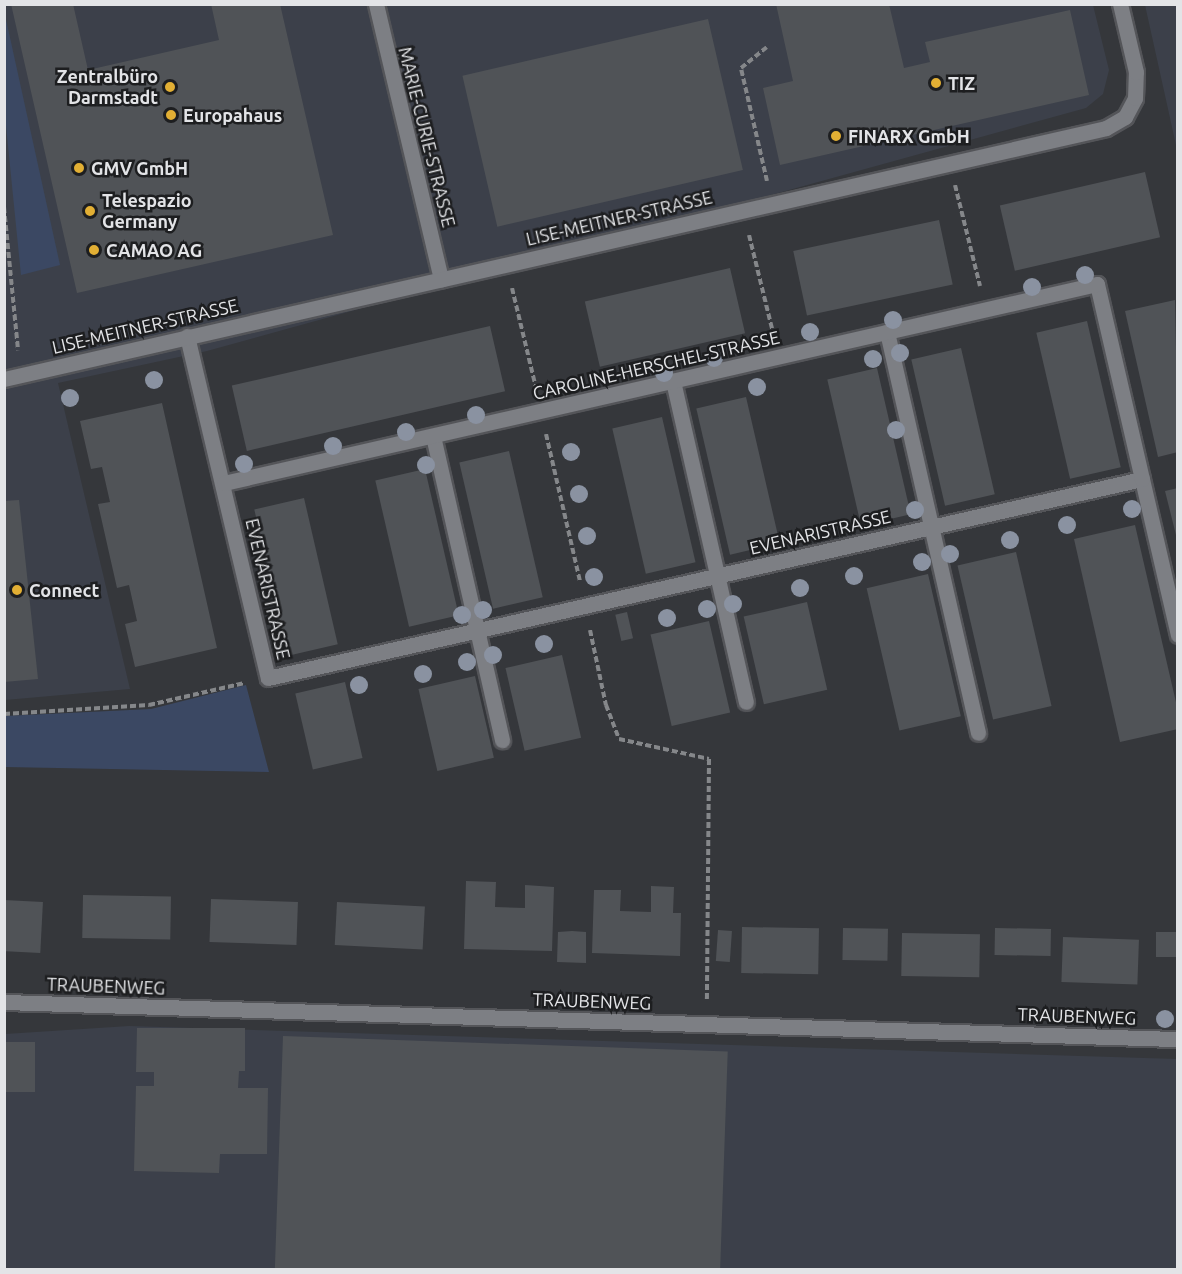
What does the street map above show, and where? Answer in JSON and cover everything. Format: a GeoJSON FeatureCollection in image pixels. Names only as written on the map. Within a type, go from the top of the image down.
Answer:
{"type":"FeatureCollection","features":[{"type":"Feature","properties":{"kind":"street","name":"MARIE-CURIE-STRASSE"},"geometry":{"type":"LineString","coordinates":[[375,4],[441,279]]}},
{"type":"Feature","properties":{"kind":"street","name":"LISE-MEITNER-STRASSE"},"geometry":{"type":"LineString","coordinates":[[4,379],[1106,128],[1125,117],[1135,98],[1136,72],[1120,4]]}},
{"type":"Feature","properties":{"kind":"street","name":"CAROLINE-HERSCHEL-STRASSE"},"geometry":{"type":"LineString","coordinates":[[224,483],[1097,284],[1142,479]]}},
{"type":"Feature","properties":{"kind":"street"},"geometry":{"type":"LineString","coordinates":[[887,332],[978,733]]}},
{"type":"Feature","properties":{"kind":"street","name":"EVENARISTRASSE"},"geometry":{"type":"LineString","coordinates":[[187,336],[224,483],[268,678],[1142,479]]}},
{"type":"Feature","properties":{"kind":"street"},"geometry":{"type":"LineString","coordinates":[[673,381],[746,702]]}},
{"type":"Feature","properties":{"kind":"street"},"geometry":{"type":"LineString","coordinates":[[433,436],[502,740]]}},
{"type":"Feature","properties":{"kind":"street"},"geometry":{"type":"LineString","coordinates":[[1142,479],[1178,634]]}},
{"type":"Feature","properties":{"kind":"street","name":"TRAUBENWEG"},"geometry":{"type":"LineString","coordinates":[[4,1002],[1178,1039]]}},
{"type":"Feature","properties":{"kind":"path"},"geometry":{"type":"LineString","coordinates":[[767,47],[741,68],[772,204]]}},
{"type":"Feature","properties":{"kind":"path"},"geometry":{"type":"LineString","coordinates":[[950,164],[986,310]]}},
{"type":"Feature","properties":{"kind":"path"},"geometry":{"type":"LineString","coordinates":[[4,207],[20,375]]}},
{"type":"Feature","properties":{"kind":"path"},"geometry":{"type":"LineString","coordinates":[[743,210],[778,357]]}},
{"type":"Feature","properties":{"kind":"path"},"geometry":{"type":"LineString","coordinates":[[507,264],[606,705],[619,739],[709,759],[707,988]]}},
{"type":"Feature","properties":{"kind":"path"},"geometry":{"type":"LineString","coordinates":[[4,714],[149,705],[268,678]]}},
{"type":"Feature","properties":{"kind":"shaded area"},"geometry":{"type":"Polygon","coordinates":[[[5,5],[1093,5],[1109,70],[1103,94],[1086,108],[207,351],[58,383],[130,689],[5,700],[5,5]]]}},
{"type":"Feature","properties":{"kind":"shaded area"},"geometry":{"type":"Polygon","coordinates":[[[1145,5],[1177,5],[1177,150],[1172,127],[1145,5]]]}},
{"type":"Feature","properties":{"kind":"shaded area"},"geometry":{"type":"Polygon","coordinates":[[[5,15],[60,265],[21,275],[5,116],[5,15]]]}},
{"type":"Feature","properties":{"kind":"shaded area"},"geometry":{"type":"Polygon","coordinates":[[[246,685],[269,772],[5,767],[5,716],[151,709],[246,685]]]}},
{"type":"Feature","properties":{"kind":"shaded area"},"geometry":{"type":"Polygon","coordinates":[[[129,1026],[1177,1059],[1177,1269],[5,1270],[5,1034],[129,1026]]]}},
{"type":"Feature","properties":{"kind":"building","name":"Europahaus"},"geometry":{"type":"Polygon","coordinates":[[[11,4],[73,4],[88,70],[219,40],[211,4],[280,4],[333,235],[77,293],[11,4]]]}},
{"type":"Feature","properties":{"kind":"building","name":"TIZ"},"geometry":{"type":"Polygon","coordinates":[[[776,4],[889,4],[904,68],[930,62],[925,42],[1070,10],[1089,95],[780,165],[763,88],[793,81],[776,4]]]}},
{"type":"Feature","properties":{"kind":"building"},"geometry":{"type":"Polygon","coordinates":[[[708,19],[743,170],[497,227],[462,76],[708,19]]]}},
{"type":"Feature","properties":{"kind":"building"},"geometry":{"type":"Polygon","coordinates":[[[1145,172],[1160,237],[1015,271],[1000,206],[1145,172]]]}},
{"type":"Feature","properties":{"kind":"building"},"geometry":{"type":"Polygon","coordinates":[[[939,220],[953,285],[807,316],[793,251],[939,220]]]}},
{"type":"Feature","properties":{"kind":"building"},"geometry":{"type":"Polygon","coordinates":[[[730,268],[745,333],[600,367],[585,302],[730,268]]]}},
{"type":"Feature","properties":{"kind":"building"},"geometry":{"type":"Polygon","coordinates":[[[1175,300],[1178,452],[1158,457],[1125,311],[1175,300]]]}},
{"type":"Feature","properties":{"kind":"building"},"geometry":{"type":"Polygon","coordinates":[[[1087,321],[1121,467],[1070,479],[1036,333],[1087,321]]]}},
{"type":"Feature","properties":{"kind":"building"},"geometry":{"type":"Polygon","coordinates":[[[490,326],[505,391],[247,451],[232,386],[490,326]]]}},
{"type":"Feature","properties":{"kind":"building"},"geometry":{"type":"Polygon","coordinates":[[[961,348],[995,494],[945,506],[911,359],[961,348]]]}},
{"type":"Feature","properties":{"kind":"building"},"geometry":{"type":"Polygon","coordinates":[[[877,368],[911,514],[861,526],[827,379],[877,368]]]}},
{"type":"Feature","properties":{"kind":"building"},"geometry":{"type":"Polygon","coordinates":[[[746,397],[780,543],[730,555],[696,408],[746,397]]]}},
{"type":"Feature","properties":{"kind":"building"},"geometry":{"type":"Polygon","coordinates":[[[162,403],[217,648],[135,667],[125,624],[137,621],[129,585],[117,588],[98,504],[110,502],[102,467],[91,469],[80,421],[162,403]]]}},
{"type":"Feature","properties":{"kind":"building"},"geometry":{"type":"Polygon","coordinates":[[[662,417],[696,562],[646,574],[612,428],[662,417]]]}},
{"type":"Feature","properties":{"kind":"building"},"geometry":{"type":"Polygon","coordinates":[[[509,451],[543,597],[493,609],[459,462],[509,451]]]}},
{"type":"Feature","properties":{"kind":"building"},"geometry":{"type":"Polygon","coordinates":[[[425,469],[459,615],[409,627],[375,480],[425,469]]]}},
{"type":"Feature","properties":{"kind":"building"},"geometry":{"type":"Polygon","coordinates":[[[1178,488],[1178,539],[1177,539],[1165,491],[1178,488]]]}},
{"type":"Feature","properties":{"kind":"building"},"geometry":{"type":"Polygon","coordinates":[[[304,498],[338,644],[288,656],[254,509],[304,498]]]}},
{"type":"Feature","properties":{"kind":"building","name":"Connect"},"geometry":{"type":"Polygon","coordinates":[[[19,500],[38,679],[4,682],[4,501],[19,500]]]}},
{"type":"Feature","properties":{"kind":"building"},"geometry":{"type":"Polygon","coordinates":[[[1135,525],[1178,711],[1178,729],[1120,742],[1074,539],[1135,525]]]}},
{"type":"Feature","properties":{"kind":"building"},"geometry":{"type":"Polygon","coordinates":[[[1016,552],[1052,706],[993,719],[958,565],[1016,552]]]}},
{"type":"Feature","properties":{"kind":"building"},"geometry":{"type":"Polygon","coordinates":[[[928,574],[961,716],[899,730],[867,588],[928,574]]]}},
{"type":"Feature","properties":{"kind":"building"},"geometry":{"type":"Polygon","coordinates":[[[807,602],[827,690],[764,704],[744,617],[807,602]]]}},
{"type":"Feature","properties":{"kind":"building"},"geometry":{"type":"Polygon","coordinates":[[[627,612],[633,638],[621,641],[615,615],[627,612]]]}},
{"type":"Feature","properties":{"kind":"building"},"geometry":{"type":"Polygon","coordinates":[[[709,621],[730,713],[672,726],[651,634],[709,621]]]}},
{"type":"Feature","properties":{"kind":"building"},"geometry":{"type":"Polygon","coordinates":[[[562,655],[581,738],[525,751],[505,668],[562,655]]]}},
{"type":"Feature","properties":{"kind":"building"},"geometry":{"type":"Polygon","coordinates":[[[475,676],[494,758],[437,771],[418,689],[475,676]]]}},
{"type":"Feature","properties":{"kind":"building"},"geometry":{"type":"Polygon","coordinates":[[[345,682],[363,758],[313,769],[295,693],[345,682]]]}},
{"type":"Feature","properties":{"kind":"building"},"geometry":{"type":"Polygon","coordinates":[[[466,881],[496,882],[495,907],[525,908],[525,885],[554,887],[552,951],[464,949],[466,881]]]}},
{"type":"Feature","properties":{"kind":"building"},"geometry":{"type":"Polygon","coordinates":[[[651,886],[674,887],[673,913],[681,913],[680,956],[592,953],[594,890],[621,890],[620,911],[651,912],[651,886]]]}},
{"type":"Feature","properties":{"kind":"building"},"geometry":{"type":"Polygon","coordinates":[[[83,895],[171,897],[170,940],[82,938],[83,895]]]}},
{"type":"Feature","properties":{"kind":"building"},"geometry":{"type":"Polygon","coordinates":[[[211,899],[298,902],[296,945],[209,942],[211,899]]]}},
{"type":"Feature","properties":{"kind":"building"},"geometry":{"type":"Polygon","coordinates":[[[4,900],[43,902],[40,953],[4,951],[4,900]]]}},
{"type":"Feature","properties":{"kind":"building"},"geometry":{"type":"Polygon","coordinates":[[[337,902],[425,907],[423,950],[335,945],[337,902]]]}},
{"type":"Feature","properties":{"kind":"building"},"geometry":{"type":"Polygon","coordinates":[[[742,927],[819,928],[818,974],[741,973],[742,927]]]}},
{"type":"Feature","properties":{"kind":"building"},"geometry":{"type":"Polygon","coordinates":[[[843,928],[888,929],[887,961],[842,960],[843,928]]]}},
{"type":"Feature","properties":{"kind":"building"},"geometry":{"type":"Polygon","coordinates":[[[995,928],[1051,929],[1051,956],[995,955],[995,928]]]}},
{"type":"Feature","properties":{"kind":"building"},"geometry":{"type":"Polygon","coordinates":[[[718,930],[732,931],[730,962],[716,961],[718,930]]]}},
{"type":"Feature","properties":{"kind":"building"},"geometry":{"type":"Polygon","coordinates":[[[558,932],[586,932],[586,963],[557,962],[558,932]]]}},
{"type":"Feature","properties":{"kind":"building"},"geometry":{"type":"Polygon","coordinates":[[[1156,932],[1178,932],[1178,957],[1156,957],[1156,932]]]}},
{"type":"Feature","properties":{"kind":"building"},"geometry":{"type":"Polygon","coordinates":[[[902,933],[980,934],[979,977],[901,976],[902,933]]]}},
{"type":"Feature","properties":{"kind":"building"},"geometry":{"type":"Polygon","coordinates":[[[1063,937],[1139,940],[1137,985],[1061,982],[1063,937]]]}},
{"type":"Feature","properties":{"kind":"building"},"geometry":{"type":"Polygon","coordinates":[[[137,1028],[245,1028],[245,1071],[239,1071],[238,1088],[268,1088],[267,1154],[220,1154],[219,1173],[134,1171],[136,1086],[154,1086],[154,1072],[136,1072],[137,1028]]]}},
{"type":"Feature","properties":{"kind":"building"},"geometry":{"type":"Polygon","coordinates":[[[283,1036],[728,1052],[720,1270],[275,1269],[283,1036]]]}},
{"type":"Feature","properties":{"kind":"building"},"geometry":{"type":"Polygon","coordinates":[[[4,1042],[35,1042],[35,1092],[4,1092],[4,1042]]]}},
{"type":"Feature","properties":{"kind":"place","name":"TIZ"},"geometry":{"type":"Point","coordinates":[936,83]}},
{"type":"Feature","properties":{"kind":"place","name":"Zentralbüro Darmstadt"},"geometry":{"type":"Point","coordinates":[170,87]}},
{"type":"Feature","properties":{"kind":"place","name":"Europahaus"},"geometry":{"type":"Point","coordinates":[171,115]}},
{"type":"Feature","properties":{"kind":"place","name":"FINARX GmbH"},"geometry":{"type":"Point","coordinates":[836,136]}},
{"type":"Feature","properties":{"kind":"place","name":"GMV GmbH"},"geometry":{"type":"Point","coordinates":[79,168]}},
{"type":"Feature","properties":{"kind":"place","name":"Telespazio Germany"},"geometry":{"type":"Point","coordinates":[90,211]}},
{"type":"Feature","properties":{"kind":"place","name":"CAMAO AG"},"geometry":{"type":"Point","coordinates":[94,250]}},
{"type":"Feature","properties":{"kind":"place","name":"Connect"},"geometry":{"type":"Point","coordinates":[17,590]}}]}
